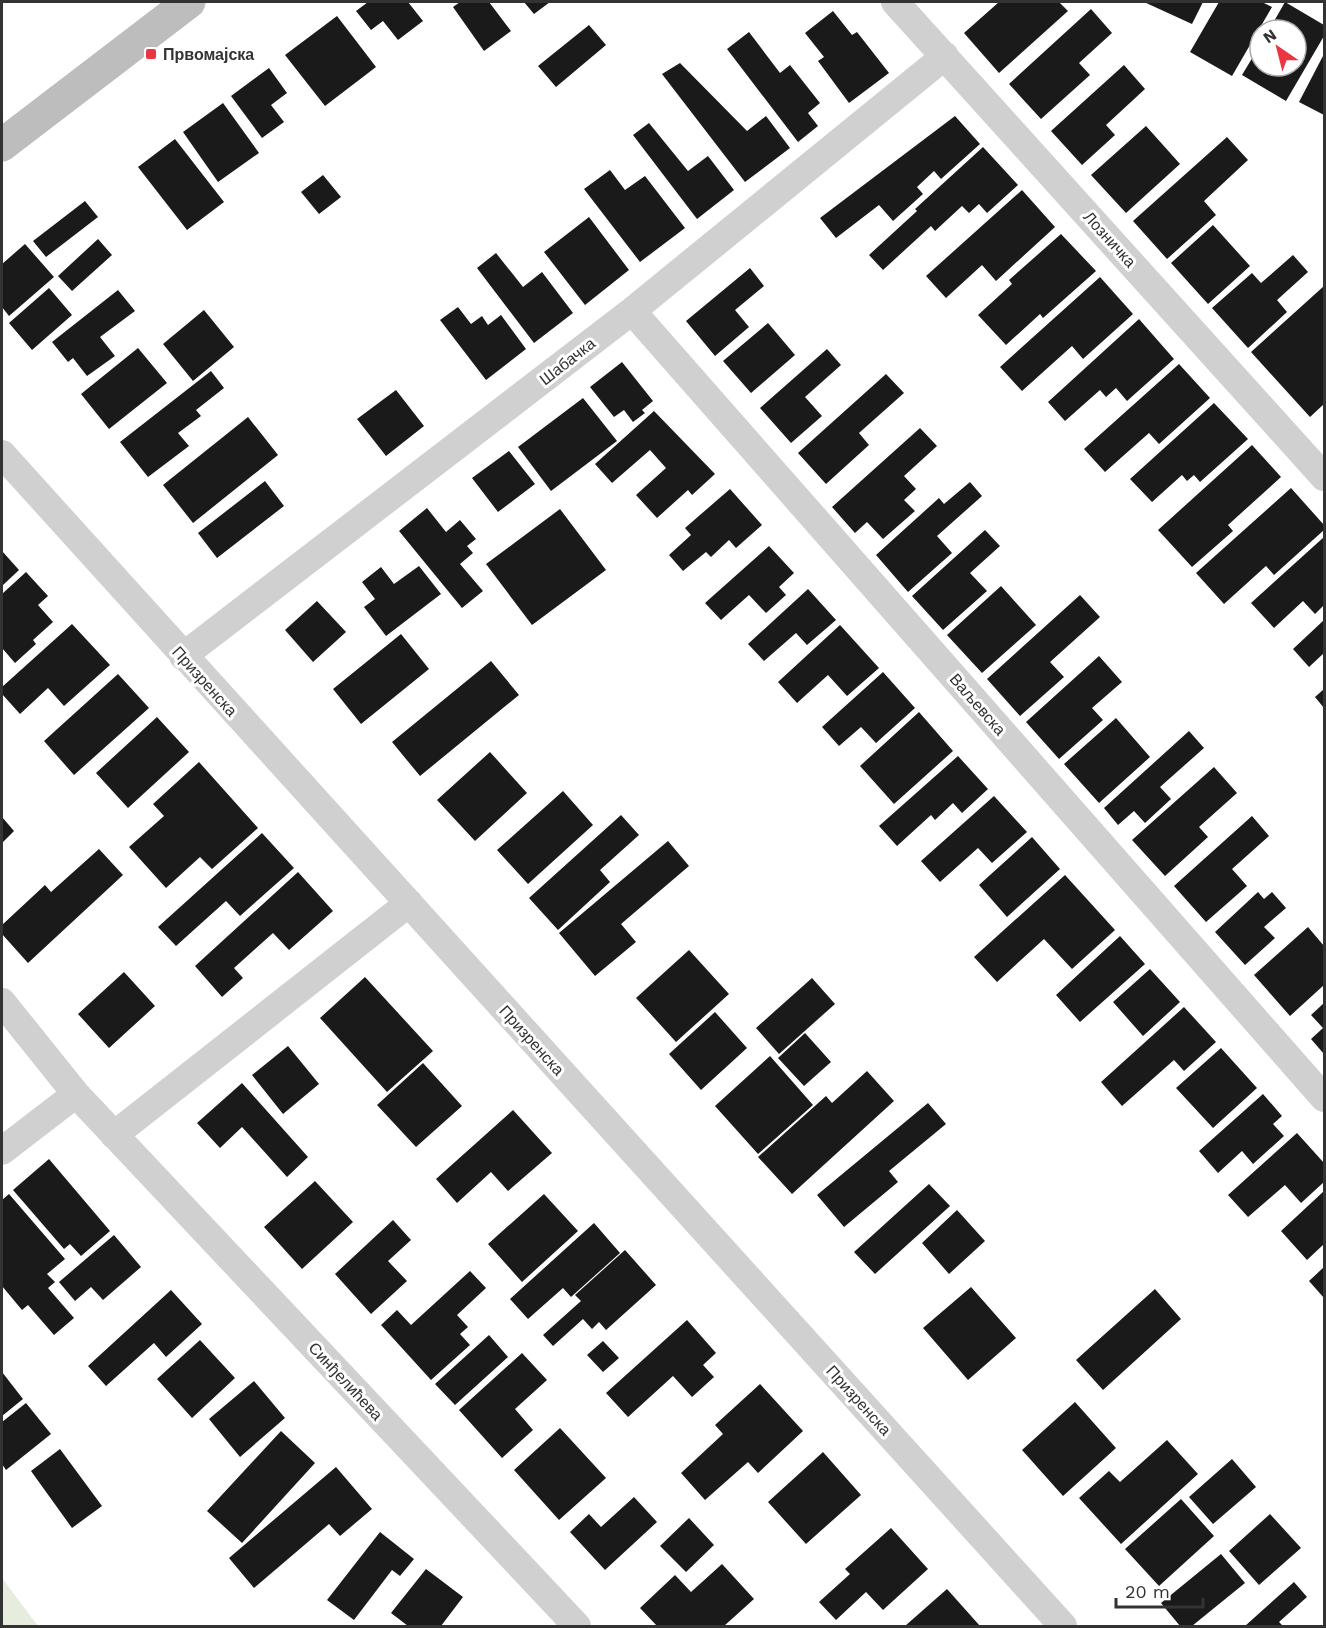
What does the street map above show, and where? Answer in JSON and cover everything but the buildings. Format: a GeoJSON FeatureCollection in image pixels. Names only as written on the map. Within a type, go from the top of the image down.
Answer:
{"type":"FeatureCollection","features":[{"type":"Feature","properties":{"kind":"street"},"geometry":{"type":"LineString","coordinates":[[2,145],[189,2]]}},
{"type":"Feature","properties":{"kind":"street","name":"Лозничка"},"geometry":{"type":"LineString","coordinates":[[895,2],[1324,477]]}},
{"type":"Feature","properties":{"kind":"street","name":"Шабачка"},"geometry":{"type":"LineString","coordinates":[[183,656],[632,311],[945,56]]}},
{"type":"Feature","properties":{"kind":"street","name":"Ваљевска"},"geometry":{"type":"LineString","coordinates":[[632,311],[1324,1098]]}},
{"type":"Feature","properties":{"kind":"street","name":"Призренска"},"geometry":{"type":"LineString","coordinates":[[2,454],[1063,1626]]}},
{"type":"Feature","properties":{"kind":"street"},"geometry":{"type":"LineString","coordinates":[[114,1135],[408,903]]}},
{"type":"Feature","properties":{"kind":"street","name":"Синђелићева"},"geometry":{"type":"LineString","coordinates":[[2,1002],[76,1094],[578,1626]]}},
{"type":"Feature","properties":{"kind":"street"},"geometry":{"type":"LineString","coordinates":[[2,1151],[76,1094]]}},
{"type":"Feature","properties":{"kind":"shaded area"},"geometry":{"type":"Polygon","coordinates":[[[2,1578],[38,1626],[2,1626],[2,1578]]]}},
{"type":"Feature","properties":{"kind":"place","name":"Првомајска"},"geometry":{"type":"Point","coordinates":[151,54]}}]}
